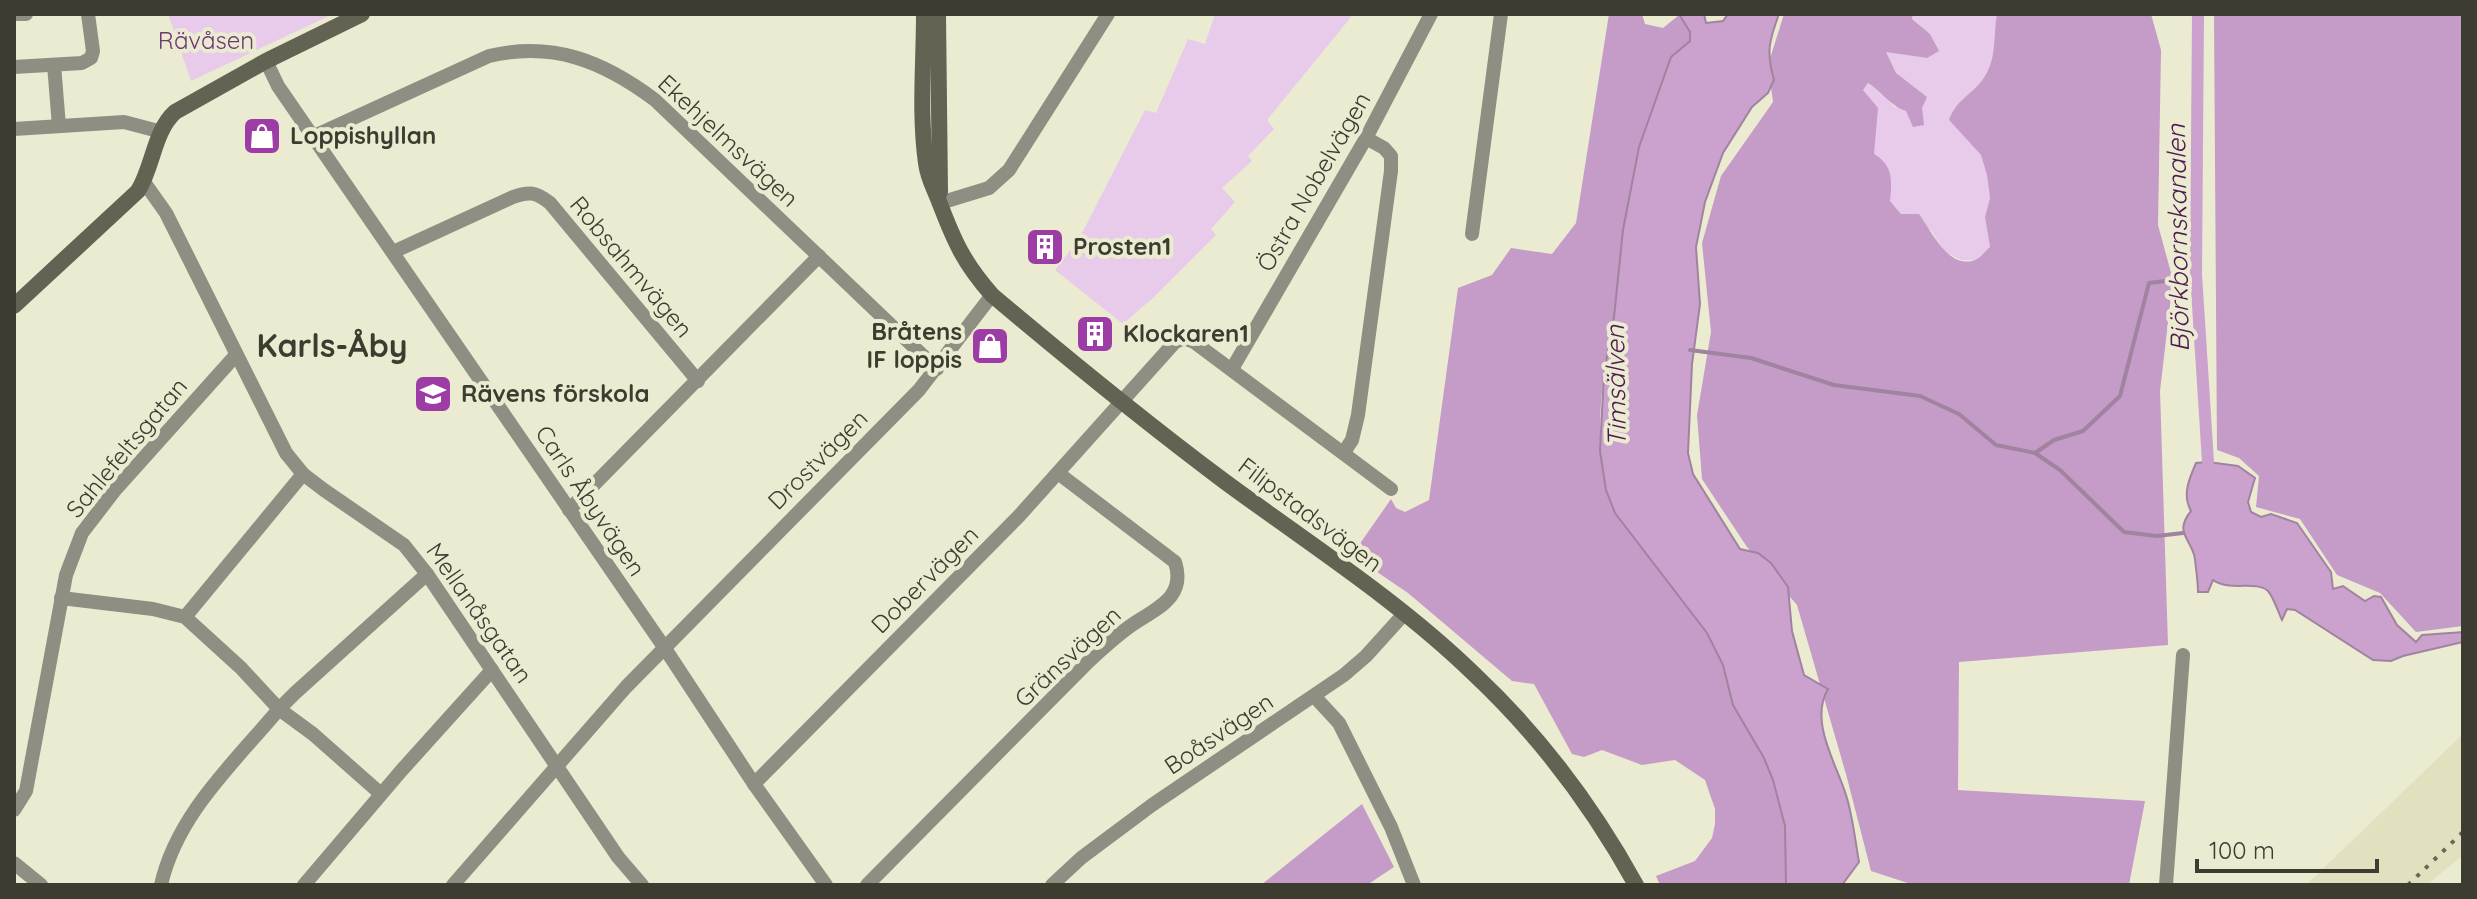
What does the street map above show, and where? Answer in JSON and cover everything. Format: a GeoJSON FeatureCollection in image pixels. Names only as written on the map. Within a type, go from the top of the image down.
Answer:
{"type":"FeatureCollection","features":[{"type":"Feature","properties":{"kind":"street"},"geometry":{"type":"LineString","coordinates":[[14,14],[26,14]]}},
{"type":"Feature","properties":{"kind":"street"},"geometry":{"type":"LineString","coordinates":[[14,67],[82,63],[91,58],[93,51],[88,14]]}},
{"type":"Feature","properties":{"kind":"street"},"geometry":{"type":"LineString","coordinates":[[14,306],[131,199],[144,182],[169,117],[266,61],[362,14]]}},
{"type":"Feature","properties":{"kind":"street","name":"Filipstadsvägen"},"geometry":{"type":"LineString","coordinates":[[924,14],[923,107],[926,163],[932,190],[962,256],[992,295],[1122,403],[1404,614],[1475,674],[1528,730],[1590,809],[1636,885]]}},
{"type":"Feature","properties":{"kind":"street","name":"Filipstadsvägen"},"geometry":{"type":"LineString","coordinates":[[938,14],[940,203]]}},
{"type":"Feature","properties":{"kind":"street"},"geometry":{"type":"LineString","coordinates":[[940,203],[989,188],[1009,170],[1108,14]]}},
{"type":"Feature","properties":{"kind":"street","name":"Östra Nobelvägen"},"geometry":{"type":"LineString","coordinates":[[1232,369],[1366,138],[1431,14]]}},
{"type":"Feature","properties":{"kind":"street"},"geometry":{"type":"LineString","coordinates":[[1472,234],[1501,14]]}},
{"type":"Feature","properties":{"kind":"street","name":"Ekehjelmsvägen"},"geometry":{"type":"LineString","coordinates":[[314,136],[489,56],[513,50],[535,50],[585,59],[612,70],[655,100],[937,369]]}},
{"type":"Feature","properties":{"kind":"street","name":"Carls Åbyvägen"},"geometry":{"type":"LineString","coordinates":[[266,61],[278,86],[826,885]]}},
{"type":"Feature","properties":{"kind":"street"},"geometry":{"type":"LineString","coordinates":[[54,65],[59,126]]}},
{"type":"Feature","properties":{"kind":"street"},"geometry":{"type":"LineString","coordinates":[[14,129],[124,122],[162,132]]}},
{"type":"Feature","properties":{"kind":"street"},"geometry":{"type":"LineString","coordinates":[[1344,452],[1352,440],[1358,415],[1391,171],[1391,156],[1384,148],[1366,138]]}},
{"type":"Feature","properties":{"kind":"street","name":"Mellanåsgatan"},"geometry":{"type":"LineString","coordinates":[[144,182],[166,213],[276,436],[303,474],[404,545],[427,574],[618,857],[642,885]]}},
{"type":"Feature","properties":{"kind":"street","name":"Robsahmvägen"},"geometry":{"type":"LineString","coordinates":[[393,252],[513,197],[528,192],[540,194],[698,381]]}},
{"type":"Feature","properties":{"kind":"street"},"geometry":{"type":"LineString","coordinates":[[569,510],[819,256]]}},
{"type":"Feature","properties":{"kind":"street","name":"Drostvägen"},"geometry":{"type":"LineString","coordinates":[[453,885],[664,647],[937,369],[992,295]]}},
{"type":"Feature","properties":{"kind":"street","name":"Dobervägen"},"geometry":{"type":"LineString","coordinates":[[754,784],[969,568],[1175,342],[1184,338],[1232,369]]}},
{"type":"Feature","properties":{"kind":"street","name":"Sahlefeltsgatan"},"geometry":{"type":"LineString","coordinates":[[14,810],[26,791],[61,598],[72,555],[94,514],[236,355]]}},
{"type":"Feature","properties":{"kind":"street"},"geometry":{"type":"LineString","coordinates":[[1232,369],[1391,489]]}},
{"type":"Feature","properties":{"kind":"street","name":"Gränsvägen"},"geometry":{"type":"LineString","coordinates":[[867,885],[1089,661],[1169,599],[1176,589],[1180,575],[1175,562],[1058,473]]}},
{"type":"Feature","properties":{"kind":"street"},"geometry":{"type":"LineString","coordinates":[[185,617],[303,474]]}},
{"type":"Feature","properties":{"kind":"street"},"geometry":{"type":"LineString","coordinates":[[161,885],[169,855],[187,820],[279,709],[427,574]]}},
{"type":"Feature","properties":{"kind":"street"},"geometry":{"type":"LineString","coordinates":[[61,598],[163,610],[185,617],[241,668],[279,709],[313,734],[381,794]]}},
{"type":"Feature","properties":{"kind":"street","name":"Boåsvägen"},"geometry":{"type":"LineString","coordinates":[[1052,885],[1081,858],[1152,805],[1214,761],[1315,697],[1366,656],[1404,614]]}},
{"type":"Feature","properties":{"kind":"street"},"geometry":{"type":"LineString","coordinates":[[2166,885],[2183,655]]}},
{"type":"Feature","properties":{"kind":"street"},"geometry":{"type":"LineString","coordinates":[[304,885],[492,670]]}},
{"type":"Feature","properties":{"kind":"street"},"geometry":{"type":"LineString","coordinates":[[1315,697],[1339,723],[1391,827],[1414,885]]}},
{"type":"Feature","properties":{"kind":"street"},"geometry":{"type":"LineString","coordinates":[[14,863],[41,885]]}},
{"type":"Feature","properties":{"kind":"shaded area"},"geometry":{"type":"Polygon","coordinates":[[[1609,14],[1642,14],[1645,24],[1663,28],[1679,15],[1690,33],[1690,41],[1671,57],[1609,344],[1601,413],[1605,480],[1615,513],[1707,633],[1723,665],[1733,705],[1764,758],[1773,780],[1785,826],[1786,885],[1660,885],[1656,876],[1695,861],[1712,838],[1715,809],[1705,780],[1675,760],[1642,765],[1602,750],[1584,757],[1572,754],[1534,684],[1512,681],[1408,593],[1352,555],[1391,499],[1396,508],[1405,512],[1429,500],[1458,288],[1492,275],[1511,248],[1552,254],[1576,223],[1609,14]]]}},
{"type":"Feature","properties":{"kind":"shaded area"},"geometry":{"type":"Polygon","coordinates":[[[1784,14],[1913,14],[1912,19],[1930,34],[1939,51],[1927,58],[1886,52],[1896,73],[1927,97],[1922,108],[1924,125],[1913,127],[1906,111],[1868,83],[1863,90],[1878,108],[1874,154],[1888,168],[1890,201],[1901,214],[1919,214],[1941,247],[1965,262],[1977,259],[1990,247],[1985,217],[1990,198],[1981,155],[1949,120],[1956,107],[1981,82],[1989,69],[1997,14],[2151,14],[2161,50],[2158,225],[2173,280],[2160,391],[2168,645],[1959,662],[1958,790],[2145,801],[2129,885],[1914,885],[1871,871],[1797,605],[1747,547],[1702,479],[1697,415],[1711,332],[1702,243],[1721,176],[1773,102],[1768,65],[1784,14]]]}},
{"type":"Feature","properties":{"kind":"shaded area"},"geometry":{"type":"Polygon","coordinates":[[[2214,14],[2463,14],[2463,626],[2416,632],[2380,593],[2337,575],[2300,519],[2256,507],[2259,476],[2239,458],[2217,450],[2214,14]]]}},
{"type":"Feature","properties":{"kind":"shaded area"},"geometry":{"type":"Polygon","coordinates":[[[2463,734],[2463,855],[2427,885],[2306,885],[2463,734]]]}},
{"type":"Feature","properties":{"kind":"shaded area"},"geometry":{"type":"Polygon","coordinates":[[[1362,804],[1394,867],[1367,885],[1261,885],[1362,804]]]}},
{"type":"Feature","properties":{"kind":"green space","name":"Rävåsen"},"geometry":{"type":"Polygon","coordinates":[[[168,14],[333,14],[191,81],[168,14]]]}},
{"type":"Feature","properties":{"kind":"green space"},"geometry":{"type":"Polygon","coordinates":[[[1215,14],[1348,14],[1351,17],[1267,120],[1274,129],[1248,156],[1252,161],[1222,188],[1235,202],[1211,229],[1216,235],[1123,324],[1055,270],[1079,239],[1145,110],[1156,113],[1188,39],[1205,44],[1215,14]]]}},
{"type":"Feature","properties":{"kind":"green space"},"geometry":{"type":"Polygon","coordinates":[[[1913,14],[1997,14],[1989,69],[1981,82],[1956,107],[1949,120],[1981,155],[1987,175],[1990,198],[1985,217],[1990,247],[1975,260],[1961,260],[1944,251],[1931,230],[1901,214],[1890,201],[1874,154],[1875,136],[1863,90],[1868,83],[1886,96],[1894,107],[1922,108],[1926,97],[1896,73],[1885,51],[1926,58],[1930,34],[1912,19],[1913,14]]]}},
{"type":"Feature","properties":{"kind":"water","name":"Timsälven"},"geometry":{"type":"Polygon","coordinates":[[[1679,14],[1704,14],[1706,23],[1723,21],[1728,14],[1779,14],[1770,47],[1774,80],[1768,93],[1752,107],[1723,153],[1705,202],[1696,247],[1700,304],[1692,364],[1688,453],[1693,474],[1740,549],[1758,553],[1771,563],[1788,587],[1792,631],[1804,675],[1828,689],[1821,715],[1823,728],[1848,803],[1859,862],[1842,885],[1786,885],[1785,826],[1773,780],[1764,758],[1733,705],[1723,665],[1707,633],[1615,513],[1606,490],[1600,451],[1604,373],[1614,317],[1623,230],[1639,147],[1671,57],[1690,41],[1690,32],[1679,14]]]}},
{"type":"Feature","properties":{"kind":"water"},"geometry":{"type":"Polygon","coordinates":[[[2196,463],[2238,466],[2255,478],[2248,502],[2251,512],[2261,517],[2271,514],[2297,523],[2331,572],[2333,589],[2343,586],[2365,601],[2374,596],[2381,597],[2397,625],[2416,642],[2422,635],[2463,632],[2463,642],[2391,661],[2373,660],[2295,610],[2287,609],[2282,620],[2270,594],[2263,588],[2227,585],[2213,580],[2208,592],[2198,592],[2195,559],[2185,536],[2184,525],[2191,511],[2187,493],[2191,475],[2196,463]]]}},
{"type":"Feature","properties":{"kind":"waterway","name":"Björkbornskanalen"},"geometry":{"type":"LineString","coordinates":[[2198,14],[2196,274],[2208,462]]}},
{"type":"Feature","properties":{"kind":"waterway"},"geometry":{"type":"LineString","coordinates":[[2186,277],[2196,274]]}},
{"type":"Feature","properties":{"kind":"waterway"},"geometry":{"type":"LineString","coordinates":[[2035,453],[2054,440],[2083,431],[2120,396],[2149,283],[2173,280]]}},
{"type":"Feature","properties":{"kind":"waterway"},"geometry":{"type":"LineString","coordinates":[[1690,350],[1751,358],[1834,385],[1920,396],[1959,414],[1996,445],[2035,453],[2060,470],[2124,532],[2157,536],[2183,533]]}},
{"type":"Feature","properties":{"kind":"railway"},"geometry":{"type":"LineString","coordinates":[[2408,885],[2463,832]]}},
{"type":"Feature","properties":{"kind":"place","name":"Loppishyllan"},"geometry":{"type":"Point","coordinates":[262,136]}},
{"type":"Feature","properties":{"kind":"place","name":"Prosten1"},"geometry":{"type":"Point","coordinates":[1045,247]}},
{"type":"Feature","properties":{"kind":"place","name":"Klockaren1"},"geometry":{"type":"Point","coordinates":[1095,334]}},
{"type":"Feature","properties":{"kind":"place","name":"Bråtens IF loppis"},"geometry":{"type":"Point","coordinates":[990,346]}},
{"type":"Feature","properties":{"kind":"place","name":"Rävens förskola"},"geometry":{"type":"Point","coordinates":[433,394]}},
{"type":"Feature","properties":{"kind":"district","name":"Karls-Åby"},"geometry":{"type":"Point","coordinates":[332,346]}}]}
